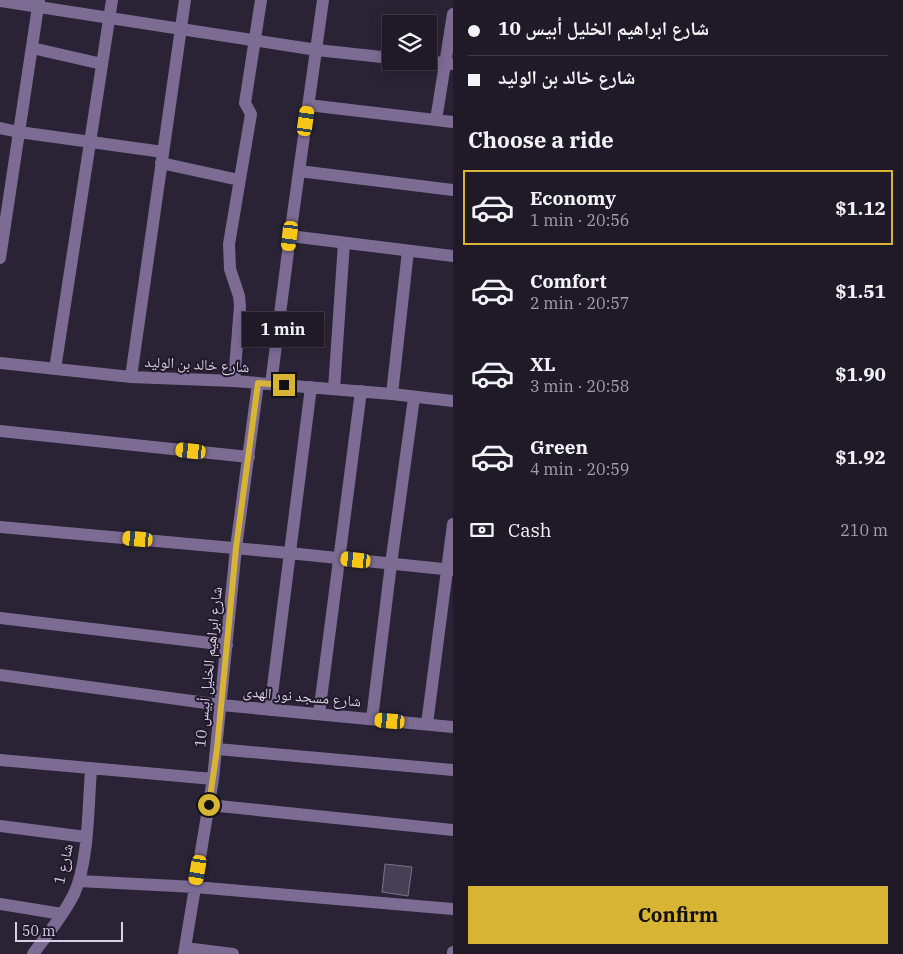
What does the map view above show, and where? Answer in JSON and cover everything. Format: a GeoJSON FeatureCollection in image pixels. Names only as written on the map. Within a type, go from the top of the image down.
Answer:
{"type":"FeatureCollection","features":[{"type":"Feature","properties":{"kind":"street"},"geometry":{"type":"LineString","coordinates":[[55,369],[112,0]]}},
{"type":"Feature","properties":{"kind":"street"},"geometry":{"type":"LineString","coordinates":[[131,377],[185,0]]}},
{"type":"Feature","properties":{"kind":"street"},"geometry":{"type":"LineString","coordinates":[[234,381],[240,306],[239,296],[230,269],[229,252],[251,114],[245,103],[260,0]]}},
{"type":"Feature","properties":{"kind":"street"},"geometry":{"type":"LineString","coordinates":[[271,384],[323,0]]}},
{"type":"Feature","properties":{"kind":"street"},"geometry":{"type":"LineString","coordinates":[[0,1],[38,4],[110,18],[255,41],[382,57]]}},
{"type":"Feature","properties":{"kind":"street"},"geometry":{"type":"LineString","coordinates":[[0,258],[38,4]]}},
{"type":"Feature","properties":{"kind":"street"},"geometry":{"type":"LineString","coordinates":[[436,120],[449,64],[453,14]]}},
{"type":"Feature","properties":{"kind":"street"},"geometry":{"type":"LineString","coordinates":[[32,48],[102,64]]}},
{"type":"Feature","properties":{"kind":"street"},"geometry":{"type":"LineString","coordinates":[[308,105],[453,122]]}},
{"type":"Feature","properties":{"kind":"street"},"geometry":{"type":"LineString","coordinates":[[0,128],[90,142],[162,157],[239,180]]}},
{"type":"Feature","properties":{"kind":"street"},"geometry":{"type":"LineString","coordinates":[[299,171],[453,190]]}},
{"type":"Feature","properties":{"kind":"street"},"geometry":{"type":"LineString","coordinates":[[290,236],[453,256]]}},
{"type":"Feature","properties":{"kind":"street"},"geometry":{"type":"LineString","coordinates":[[334,389],[344,243]]}},
{"type":"Feature","properties":{"kind":"street"},"geometry":{"type":"LineString","coordinates":[[392,394],[408,251]]}},
{"type":"Feature","properties":{"kind":"street","name":"شارع خالد بن الوليد"},"geometry":{"type":"LineString","coordinates":[[0,363],[131,377],[234,381],[362,391],[453,401]]}},
{"type":"Feature","properties":{"kind":"street","name":"شارع ابراهيم الخليل أبيس 10"},"geometry":{"type":"LineString","coordinates":[[185,951],[217,749],[236,548],[258,383]]}},
{"type":"Feature","properties":{"kind":"street"},"geometry":{"type":"LineString","coordinates":[[270,710],[311,387]]}},
{"type":"Feature","properties":{"kind":"street"},"geometry":{"type":"LineString","coordinates":[[318,714],[362,391]]}},
{"type":"Feature","properties":{"kind":"street"},"geometry":{"type":"LineString","coordinates":[[372,719],[414,398]]}},
{"type":"Feature","properties":{"kind":"street"},"geometry":{"type":"LineString","coordinates":[[0,431],[249,457]]}},
{"type":"Feature","properties":{"kind":"street"},"geometry":{"type":"LineString","coordinates":[[427,724],[450,570],[453,524]]}},
{"type":"Feature","properties":{"kind":"street"},"geometry":{"type":"LineString","coordinates":[[0,527],[289,553],[450,570]]}},
{"type":"Feature","properties":{"kind":"street"},"geometry":{"type":"LineString","coordinates":[[0,618],[227,645]]}},
{"type":"Feature","properties":{"kind":"street","name":"شارع مسجد نور الهدى"},"geometry":{"type":"LineString","coordinates":[[0,675],[221,705],[453,727]]}},
{"type":"Feature","properties":{"kind":"street"},"geometry":{"type":"LineString","coordinates":[[217,749],[453,770]]}},
{"type":"Feature","properties":{"kind":"street"},"geometry":{"type":"LineString","coordinates":[[0,760],[213,780]]}},
{"type":"Feature","properties":{"kind":"street","name":"شارع 1"},"geometry":{"type":"LineString","coordinates":[[33,954],[62,914],[79,881],[86,837],[91,770]]}},
{"type":"Feature","properties":{"kind":"street"},"geometry":{"type":"LineString","coordinates":[[209,805],[453,830]]}},
{"type":"Feature","properties":{"kind":"street"},"geometry":{"type":"LineString","coordinates":[[0,826],[86,837]]}},
{"type":"Feature","properties":{"kind":"street"},"geometry":{"type":"LineString","coordinates":[[79,881],[195,886],[453,909]]}},
{"type":"Feature","properties":{"kind":"street"},"geometry":{"type":"LineString","coordinates":[[0,904],[62,914]]}},
{"type":"Feature","properties":{"kind":"street"},"geometry":{"type":"LineString","coordinates":[[185,951],[233,954]]}},
{"type":"Feature","properties":{"kind":"building"},"geometry":{"type":"Polygon","coordinates":[[[385,864],[412,867],[408,896],[382,892],[385,864]]]}},
{"type":"Feature","properties":{"kind":"route"},"geometry":{"type":"LineString","coordinates":[[209,805],[217,749],[236,548],[258,383],[284,385]]}}]}
